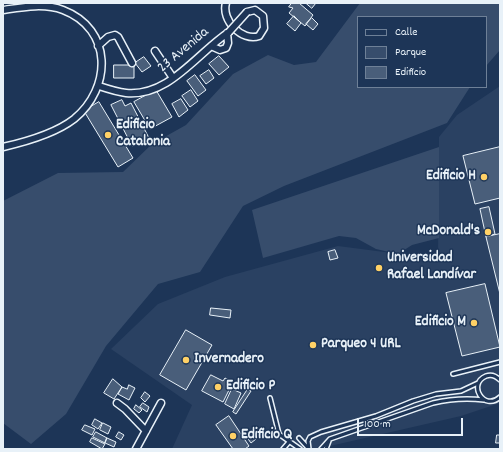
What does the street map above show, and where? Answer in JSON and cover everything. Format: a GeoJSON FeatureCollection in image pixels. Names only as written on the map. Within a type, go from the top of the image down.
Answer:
{"type":"FeatureCollection","features":[{"type":"Feature","properties":{"kind":"street","name":"23 Avenida"},"geometry":{"type":"LineString","coordinates":[[99,86],[124,93],[143,93],[161,88],[228,33],[247,12],[255,10],[263,16],[264,28],[259,36],[252,38],[244,36],[228,21],[225,11],[226,3]]}},
{"type":"Feature","properties":{"kind":"street"},"geometry":{"type":"LineString","coordinates":[[3,10],[35,5],[64,10],[73,15],[88,28],[98,46],[102,66],[99,86],[88,105],[72,120],[27,141],[3,147]]}},
{"type":"Feature","properties":{"kind":"street"},"geometry":{"type":"LineString","coordinates":[[211,46],[220,50],[226,48],[228,43],[228,33]]}},
{"type":"Feature","properties":{"kind":"street"},"geometry":{"type":"LineString","coordinates":[[98,46],[108,37],[115,35],[118,37],[132,63]]}},
{"type":"Feature","properties":{"kind":"street"},"geometry":{"type":"LineString","coordinates":[[155,52],[173,78]]}},
{"type":"Feature","properties":{"kind":"street"},"geometry":{"type":"LineString","coordinates":[[136,449],[161,402]]}},
{"type":"Feature","properties":{"kind":"street"},"geometry":{"type":"LineString","coordinates":[[117,403],[125,409],[146,431]]}},
{"type":"Feature","properties":{"kind":"lane"},"geometry":{"type":"LineString","coordinates":[[453,374],[500,362]]}},
{"type":"Feature","properties":{"kind":"lane"},"geometry":{"type":"LineString","coordinates":[[309,449],[308,441],[310,437],[376,416],[419,399],[436,394],[462,391],[478,383],[488,375],[499,378]]}},
{"type":"Feature","properties":{"kind":"lane"},"geometry":{"type":"LineString","coordinates":[[478,383],[477,391],[484,400]]}},
{"type":"Feature","properties":{"kind":"lane"},"geometry":{"type":"LineString","coordinates":[[321,449],[330,439],[447,400],[468,398],[494,401],[500,397]]}},
{"type":"Feature","properties":{"kind":"lane"},"geometry":{"type":"LineString","coordinates":[[270,398],[279,434],[300,449]]}},
{"type":"Feature","properties":{"kind":"lane"},"geometry":{"type":"LineString","coordinates":[[376,416],[378,422]]}},
{"type":"Feature","properties":{"kind":"lane"},"geometry":{"type":"LineString","coordinates":[[360,421],[362,428]]}},
{"type":"Feature","properties":{"kind":"lane"},"geometry":{"type":"LineString","coordinates":[[299,438],[309,449]]}},
{"type":"Feature","properties":{"kind":"lane"},"geometry":{"type":"LineString","coordinates":[[326,449],[330,439]]}},
{"type":"Feature","properties":{"kind":"lane"},"geometry":{"type":"LineString","coordinates":[[283,449],[289,442]]}},
{"type":"Feature","properties":{"kind":"shaded area","name":"Universidad Rafael Landívar"},"geometry":{"type":"Polygon","coordinates":[[[500,86],[500,403],[461,416],[317,449],[172,449],[192,405],[111,349],[158,304],[225,277],[338,246],[438,259],[439,137],[457,115],[500,86]]]}},
{"type":"Feature","properties":{"kind":"green space"},"geometry":{"type":"Polygon","coordinates":[[[360,3],[500,3],[500,50],[487,65],[487,16],[357,16],[357,88],[469,88],[447,123],[284,186],[243,206],[200,272],[158,284],[106,346],[66,414],[31,444],[3,423],[3,201],[58,173],[123,172],[152,144],[186,125],[233,74],[268,55],[294,65],[316,62],[360,3]]]}},
{"type":"Feature","properties":{"kind":"green space"},"geometry":{"type":"Polygon","coordinates":[[[439,147],[439,238],[412,245],[398,254],[376,249],[356,238],[339,236],[263,258],[252,210],[439,147]]]}},
{"type":"Feature","properties":{"kind":"building"},"geometry":{"type":"Polygon","coordinates":[[[292,3],[299,3],[313,15],[305,26],[289,13],[293,8],[289,7],[292,3]]]}},
{"type":"Feature","properties":{"kind":"building"},"geometry":{"type":"Polygon","coordinates":[[[306,3],[316,3],[312,8],[306,3]]]}},
{"type":"Feature","properties":{"kind":"building"},"geometry":{"type":"Polygon","coordinates":[[[294,16],[301,23],[295,31],[287,24],[294,16]]]}},
{"type":"Feature","properties":{"kind":"building"},"geometry":{"type":"Polygon","coordinates":[[[312,18],[318,24],[313,30],[306,24],[312,18]]]}},
{"type":"Feature","properties":{"kind":"building"},"geometry":{"type":"Polygon","coordinates":[[[219,56],[229,67],[219,75],[209,64],[219,56]]]}},
{"type":"Feature","properties":{"kind":"building"},"geometry":{"type":"Polygon","coordinates":[[[144,57],[151,66],[142,72],[135,63],[144,57]]]}},
{"type":"Feature","properties":{"kind":"building"},"geometry":{"type":"Polygon","coordinates":[[[114,65],[134,65],[134,78],[114,78],[114,65]]]}},
{"type":"Feature","properties":{"kind":"building"},"geometry":{"type":"Polygon","coordinates":[[[209,70],[214,78],[206,84],[200,76],[209,70]]]}},
{"type":"Feature","properties":{"kind":"building"},"geometry":{"type":"Polygon","coordinates":[[[195,75],[206,90],[198,96],[187,81],[195,75]]]}},
{"type":"Feature","properties":{"kind":"building"},"geometry":{"type":"Polygon","coordinates":[[[156,90],[172,117],[150,129],[134,102],[156,90]]]}},
{"type":"Feature","properties":{"kind":"building"},"geometry":{"type":"Polygon","coordinates":[[[191,90],[198,101],[190,107],[182,96],[191,90]]]}},
{"type":"Feature","properties":{"kind":"building"},"geometry":{"type":"Polygon","coordinates":[[[181,99],[188,110],[179,117],[172,104],[181,99]]]}},
{"type":"Feature","properties":{"kind":"building"},"geometry":{"type":"Polygon","coordinates":[[[122,100],[125,106],[131,103],[149,138],[132,146],[111,105],[122,100]]]}},
{"type":"Feature","properties":{"kind":"building","name":"Edificio Catalonia"},"geometry":{"type":"Polygon","coordinates":[[[99,102],[133,158],[118,167],[84,111],[99,102]]]}},
{"type":"Feature","properties":{"kind":"building","name":"Edificio H"},"geometry":{"type":"Polygon","coordinates":[[[500,147],[500,198],[475,204],[463,156],[500,147]]]}},
{"type":"Feature","properties":{"kind":"building"},"geometry":{"type":"Polygon","coordinates":[[[489,207],[495,234],[486,237],[480,209],[489,207]]]}},
{"type":"Feature","properties":{"kind":"building"},"geometry":{"type":"Polygon","coordinates":[[[500,234],[500,294],[486,237],[500,234]]]}},
{"type":"Feature","properties":{"kind":"building"},"geometry":{"type":"Polygon","coordinates":[[[335,250],[338,258],[330,260],[328,252],[335,250]]]}},
{"type":"Feature","properties":{"kind":"building","name":"Edificio M"},"geometry":{"type":"Polygon","coordinates":[[[485,284],[500,347],[462,356],[446,293],[485,284]]]}},
{"type":"Feature","properties":{"kind":"building"},"geometry":{"type":"Polygon","coordinates":[[[211,308],[231,310],[230,318],[210,315],[211,308]]]}},
{"type":"Feature","properties":{"kind":"building","name":"Invernadero"},"geometry":{"type":"Polygon","coordinates":[[[186,330],[212,345],[186,390],[160,375],[186,330]]]}},
{"type":"Feature","properties":{"kind":"building","name":"Edificio P"},"geometry":{"type":"Polygon","coordinates":[[[211,375],[223,381],[225,378],[233,382],[223,402],[202,391],[211,375]]]}},
{"type":"Feature","properties":{"kind":"building"},"geometry":{"type":"Polygon","coordinates":[[[113,379],[122,387],[114,399],[104,393],[113,379]]]}},
{"type":"Feature","properties":{"kind":"building"},"geometry":{"type":"Polygon","coordinates":[[[129,385],[135,388],[129,400],[118,394],[122,387],[127,389],[129,385]]]}},
{"type":"Feature","properties":{"kind":"building"},"geometry":{"type":"Polygon","coordinates":[[[232,389],[241,393],[234,409],[225,404],[232,389]]]}},
{"type":"Feature","properties":{"kind":"building"},"geometry":{"type":"Polygon","coordinates":[[[248,389],[251,391],[236,414],[233,412],[248,389]]]}},
{"type":"Feature","properties":{"kind":"building"},"geometry":{"type":"Polygon","coordinates":[[[145,392],[150,396],[145,402],[141,398],[145,392]]]}},
{"type":"Feature","properties":{"kind":"building"},"geometry":{"type":"Polygon","coordinates":[[[143,403],[149,407],[147,412],[140,407],[143,403]]]}},
{"type":"Feature","properties":{"kind":"building"},"geometry":{"type":"Polygon","coordinates":[[[136,405],[142,410],[139,413],[134,409],[136,405]]]}},
{"type":"Feature","properties":{"kind":"building","name":"Edificio Q"},"geometry":{"type":"Polygon","coordinates":[[[229,416],[249,446],[245,449],[233,449],[216,425],[229,416]]]}},
{"type":"Feature","properties":{"kind":"building"},"geometry":{"type":"Polygon","coordinates":[[[95,419],[102,423],[98,429],[92,425],[95,419]]]}},
{"type":"Feature","properties":{"kind":"building"},"geometry":{"type":"Polygon","coordinates":[[[103,423],[111,427],[108,434],[100,430],[103,423]]]}},
{"type":"Feature","properties":{"kind":"building"},"geometry":{"type":"Polygon","coordinates":[[[85,425],[95,429],[92,435],[82,430],[85,425]]]}},
{"type":"Feature","properties":{"kind":"building"},"geometry":{"type":"Polygon","coordinates":[[[96,432],[107,438],[105,443],[93,437],[96,432]]]}},
{"type":"Feature","properties":{"kind":"building"},"geometry":{"type":"Polygon","coordinates":[[[119,432],[124,435],[121,440],[116,437],[119,432]]]}},
{"type":"Feature","properties":{"kind":"building"},"geometry":{"type":"Polygon","coordinates":[[[251,433],[256,439],[251,443],[246,436],[251,433]]]}},
{"type":"Feature","properties":{"kind":"building"},"geometry":{"type":"Polygon","coordinates":[[[497,435],[500,435],[500,443],[496,443],[497,435]]]}},
{"type":"Feature","properties":{"kind":"building"},"geometry":{"type":"Polygon","coordinates":[[[92,438],[105,444],[102,449],[90,442],[92,438]]]}},
{"type":"Feature","properties":{"kind":"building"},"geometry":{"type":"Polygon","coordinates":[[[107,438],[116,442],[114,447],[105,443],[107,438]]]}},
{"type":"Feature","properties":{"kind":"place","name":"Edificio Catalonia"},"geometry":{"type":"Point","coordinates":[108,135]}},
{"type":"Feature","properties":{"kind":"place","name":"Edificio H"},"geometry":{"type":"Point","coordinates":[484,177]}},
{"type":"Feature","properties":{"kind":"place","name":"McDonald's"},"geometry":{"type":"Point","coordinates":[488,232]}},
{"type":"Feature","properties":{"kind":"place","name":"Universidad Rafael Landívar"},"geometry":{"type":"Point","coordinates":[379,268]}},
{"type":"Feature","properties":{"kind":"place","name":"Edificio M"},"geometry":{"type":"Point","coordinates":[474,323]}},
{"type":"Feature","properties":{"kind":"place","name":"Parqueo 4 URL"},"geometry":{"type":"Point","coordinates":[313,345]}},
{"type":"Feature","properties":{"kind":"place","name":"Invernadero"},"geometry":{"type":"Point","coordinates":[186,360]}},
{"type":"Feature","properties":{"kind":"place","name":"Edificio P"},"geometry":{"type":"Point","coordinates":[218,387]}},
{"type":"Feature","properties":{"kind":"place","name":"Edificio Q"},"geometry":{"type":"Point","coordinates":[233,436]}}]}
